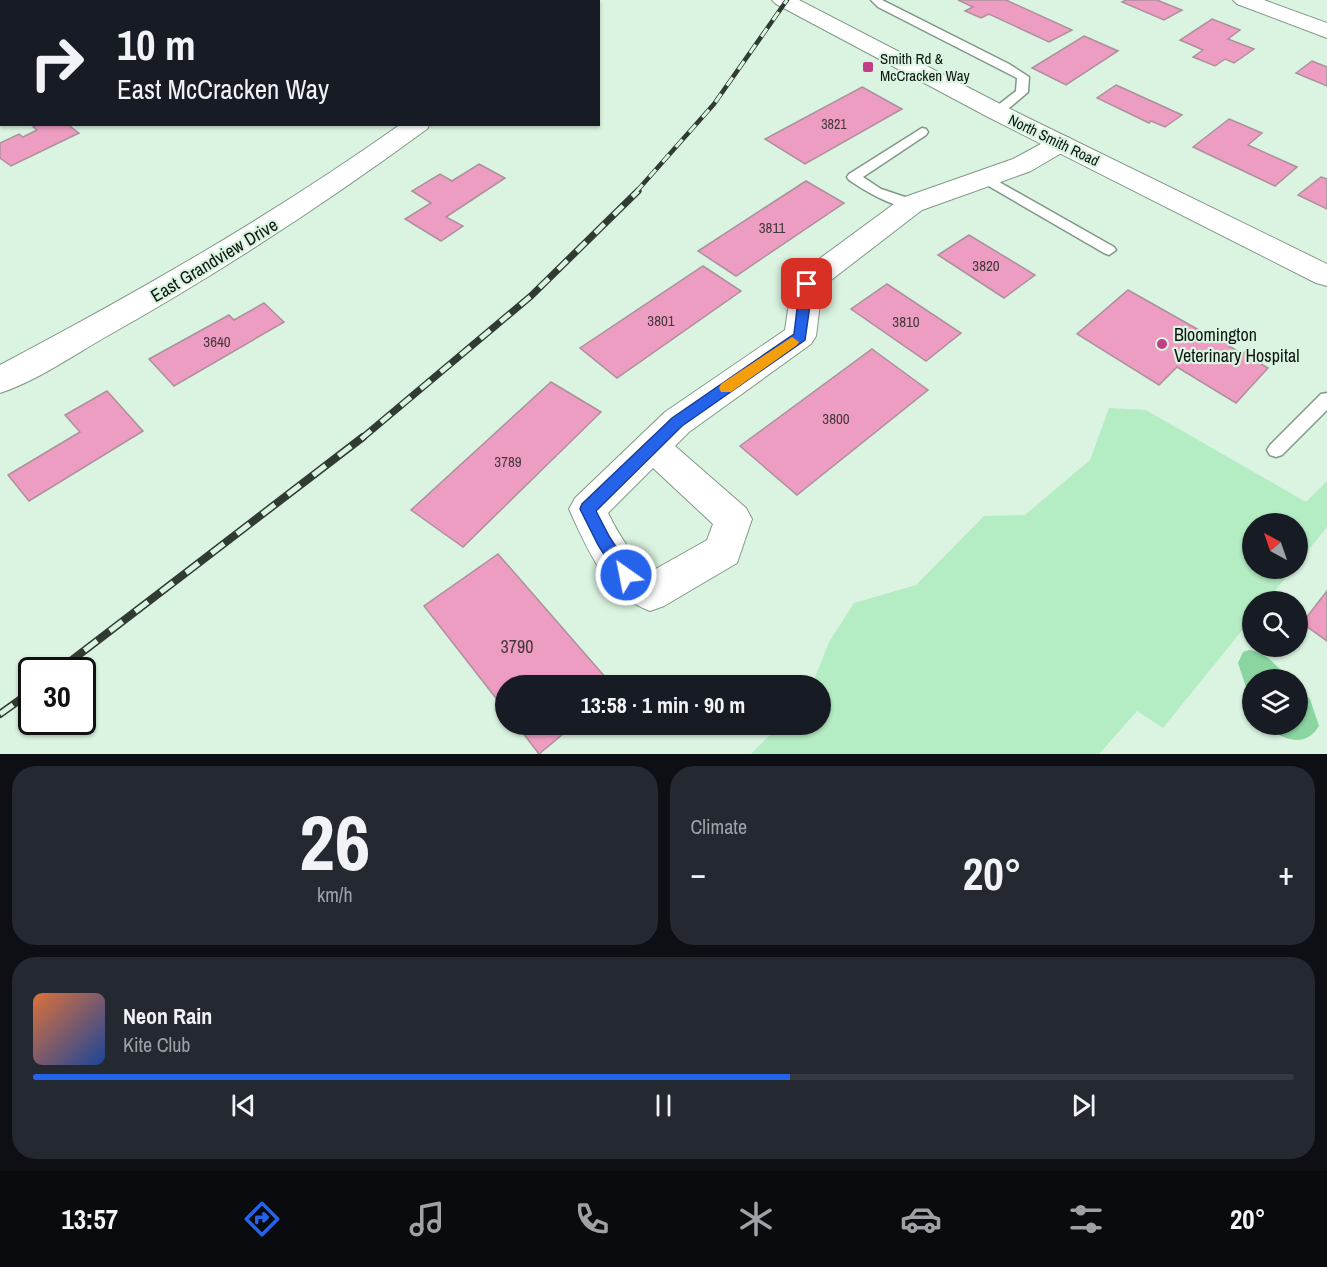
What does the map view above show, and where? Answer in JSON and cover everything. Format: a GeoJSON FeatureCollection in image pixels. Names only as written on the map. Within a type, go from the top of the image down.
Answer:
{"type":"FeatureCollection","features":[{"type":"Feature","properties":{"kind":"street","name":"North Smith Road"},"geometry":{"type":"LineString","coordinates":[[783,0],[997,112],[1327,276]]}},
{"type":"Feature","properties":{"kind":"street"},"geometry":{"type":"LineString","coordinates":[[1244,0],[1327,31]]}},
{"type":"Feature","properties":{"kind":"street","name":"East Grandview Drive"},"geometry":{"type":"LineString","coordinates":[[0,380],[143,303],[234,248],[352,172],[415,126]]}},
{"type":"Feature","properties":{"kind":"street"},"geometry":{"type":"LineString","coordinates":[[652,446],[733,519],[723,551],[650,592],[626,575],[603,541],[588,509],[652,446],[677,422],[800,336],[807,284],[912,204],[1022,165],[1061,143]]}},
{"type":"Feature","properties":{"kind":"lane"},"geometry":{"type":"LineString","coordinates":[[876,0],[882,6],[1023,77],[1023,92],[997,112]]}},
{"type":"Feature","properties":{"kind":"lane"},"geometry":{"type":"LineString","coordinates":[[912,204],[876,192],[854,177],[922,132]]}},
{"type":"Feature","properties":{"kind":"lane"},"geometry":{"type":"LineString","coordinates":[[985,178],[1109,250]]}},
{"type":"Feature","properties":{"kind":"lane"},"geometry":{"type":"LineString","coordinates":[[1276,450],[1327,399]]}},
{"type":"Feature","properties":{"kind":"shaded area"},"geometry":{"type":"Polygon","coordinates":[[[1109,408],[1146,410],[1306,502],[1327,481],[1327,527],[1308,551],[1308,513],[1242,513],[1242,579],[1285,579],[1274,591],[1242,591],[1242,630],[1163,728],[1137,711],[1099,754],[751,754],[770,735],[831,735],[831,675],[816,675],[829,642],[854,603],[916,585],[984,516],[1025,515],[1090,460],[1109,408]]]}},
{"type":"Feature","properties":{"kind":"shaded area"},"geometry":{"type":"Polygon","coordinates":[[[1242,654],[1242,657],[1267,657],[1279,669],[1242,669],[1242,675],[1238,663],[1242,654]]]}},
{"type":"Feature","properties":{"kind":"shaded area"},"geometry":{"type":"Polygon","coordinates":[[[1308,697],[1319,726],[1307,738],[1293,740],[1279,735],[1308,735],[1308,697]]]}},
{"type":"Feature","properties":{"kind":"building"},"geometry":{"type":"Polygon","coordinates":[[[958,0],[1006,0],[1072,30],[1049,42],[989,14],[981,18],[965,11],[973,7],[958,0]]]}},
{"type":"Feature","properties":{"kind":"building"},"geometry":{"type":"Polygon","coordinates":[[[1157,0],[1182,10],[1164,20],[1122,2],[1157,0]]]}},
{"type":"Feature","properties":{"kind":"building"},"geometry":{"type":"Polygon","coordinates":[[[1212,19],[1240,30],[1228,39],[1254,49],[1234,63],[1225,59],[1215,66],[1193,57],[1203,50],[1180,40],[1212,19]]]}},
{"type":"Feature","properties":{"kind":"building"},"geometry":{"type":"Polygon","coordinates":[[[1084,36],[1118,51],[1066,85],[1032,68],[1084,36]]]}},
{"type":"Feature","properties":{"kind":"building"},"geometry":{"type":"Polygon","coordinates":[[[1312,61],[1327,67],[1327,86],[1296,73],[1312,61]]]}},
{"type":"Feature","properties":{"kind":"building"},"geometry":{"type":"Polygon","coordinates":[[[1116,85],[1182,115],[1165,127],[1151,121],[1149,123],[1097,98],[1116,85]]]}},
{"type":"Feature","properties":{"kind":"building"},"geometry":{"type":"Polygon","coordinates":[[[862,87],[902,109],[805,164],[765,139],[862,87]]]}},
{"type":"Feature","properties":{"kind":"building"},"geometry":{"type":"Polygon","coordinates":[[[1229,119],[1262,133],[1248,145],[1297,167],[1275,186],[1193,147],[1229,119]]]}},
{"type":"Feature","properties":{"kind":"building"},"geometry":{"type":"Polygon","coordinates":[[[70,126],[79,133],[11,166],[0,158],[0,143],[19,134],[23,137],[37,130],[33,127],[70,126]]]}},
{"type":"Feature","properties":{"kind":"building"},"geometry":{"type":"Polygon","coordinates":[[[479,164],[505,178],[446,217],[463,226],[441,241],[405,219],[431,203],[412,191],[440,174],[452,181],[479,164]]]}},
{"type":"Feature","properties":{"kind":"building"},"geometry":{"type":"Polygon","coordinates":[[[1321,177],[1327,179],[1327,209],[1298,195],[1321,177]]]}},
{"type":"Feature","properties":{"kind":"building"},"geometry":{"type":"Polygon","coordinates":[[[806,181],[844,203],[736,276],[698,251],[806,181]]]}},
{"type":"Feature","properties":{"kind":"building"},"geometry":{"type":"Polygon","coordinates":[[[969,235],[1035,275],[1004,298],[938,255],[969,235]]]}},
{"type":"Feature","properties":{"kind":"building"},"geometry":{"type":"Polygon","coordinates":[[[703,266],[741,291],[617,378],[580,348],[703,266]]]}},
{"type":"Feature","properties":{"kind":"building"},"geometry":{"type":"Polygon","coordinates":[[[887,284],[961,333],[926,361],[851,309],[887,284]]]}},
{"type":"Feature","properties":{"kind":"building","name":"Bloomington Veterinary Hospital"},"geometry":{"type":"Polygon","coordinates":[[[1128,290],[1206,334],[1210,330],[1233,342],[1229,346],[1242,354],[1246,351],[1264,361],[1261,364],[1268,368],[1236,403],[1177,367],[1159,385],[1077,334],[1128,290]]]}},
{"type":"Feature","properties":{"kind":"building"},"geometry":{"type":"Polygon","coordinates":[[[264,303],[284,322],[174,386],[149,359],[229,315],[234,320],[264,303]]]}},
{"type":"Feature","properties":{"kind":"building"},"geometry":{"type":"Polygon","coordinates":[[[872,349],[928,390],[797,495],[740,446],[872,349]]]}},
{"type":"Feature","properties":{"kind":"building"},"geometry":{"type":"Polygon","coordinates":[[[551,382],[601,412],[463,547],[411,510],[551,382]]]}},
{"type":"Feature","properties":{"kind":"building"},"geometry":{"type":"Polygon","coordinates":[[[107,391],[143,431],[29,501],[8,475],[80,432],[65,415],[107,391]]]}},
{"type":"Feature","properties":{"kind":"building"},"geometry":{"type":"Polygon","coordinates":[[[498,554],[603,675],[495,675],[495,697],[424,606],[498,554]]]}},
{"type":"Feature","properties":{"kind":"building"},"geometry":{"type":"Polygon","coordinates":[[[1327,591],[1327,641],[1308,627],[1308,615],[1327,591]]]}},
{"type":"Feature","properties":{"kind":"building"},"geometry":{"type":"Polygon","coordinates":[[[524,735],[562,735],[539,754],[524,735]]]}},
{"type":"Feature","properties":{"kind":"railway"},"geometry":{"type":"LineString","coordinates":[[636,192],[714,104],[787,0]]}},
{"type":"Feature","properties":{"kind":"railway"},"geometry":{"type":"LineString","coordinates":[[361,439],[531,296],[638,191]]}},
{"type":"Feature","properties":{"kind":"railway"},"geometry":{"type":"LineString","coordinates":[[76,657],[363,437]]}},
{"type":"Feature","properties":{"kind":"railway"},"geometry":{"type":"LineString","coordinates":[[0,714],[18,701]]}},
{"type":"Feature","properties":{"kind":"slow traffic"},"geometry":{"type":"LineString","coordinates":[[726,388],[792,342]]}},
{"type":"Feature","properties":{"kind":"place","name":"Smith Rd & McCracken Way"},"geometry":{"type":"Point","coordinates":[868,67]}},
{"type":"Feature","properties":{"kind":"place","name":"Bloomington Veterinary Hospital"},"geometry":{"type":"Point","coordinates":[1162,344]}},
{"type":"Feature","properties":{"kind":"route"},"geometry":{"type":"LineString","coordinates":[[626,575],[603,541],[588,509],[677,422],[800,336],[807,284]]}}]}
